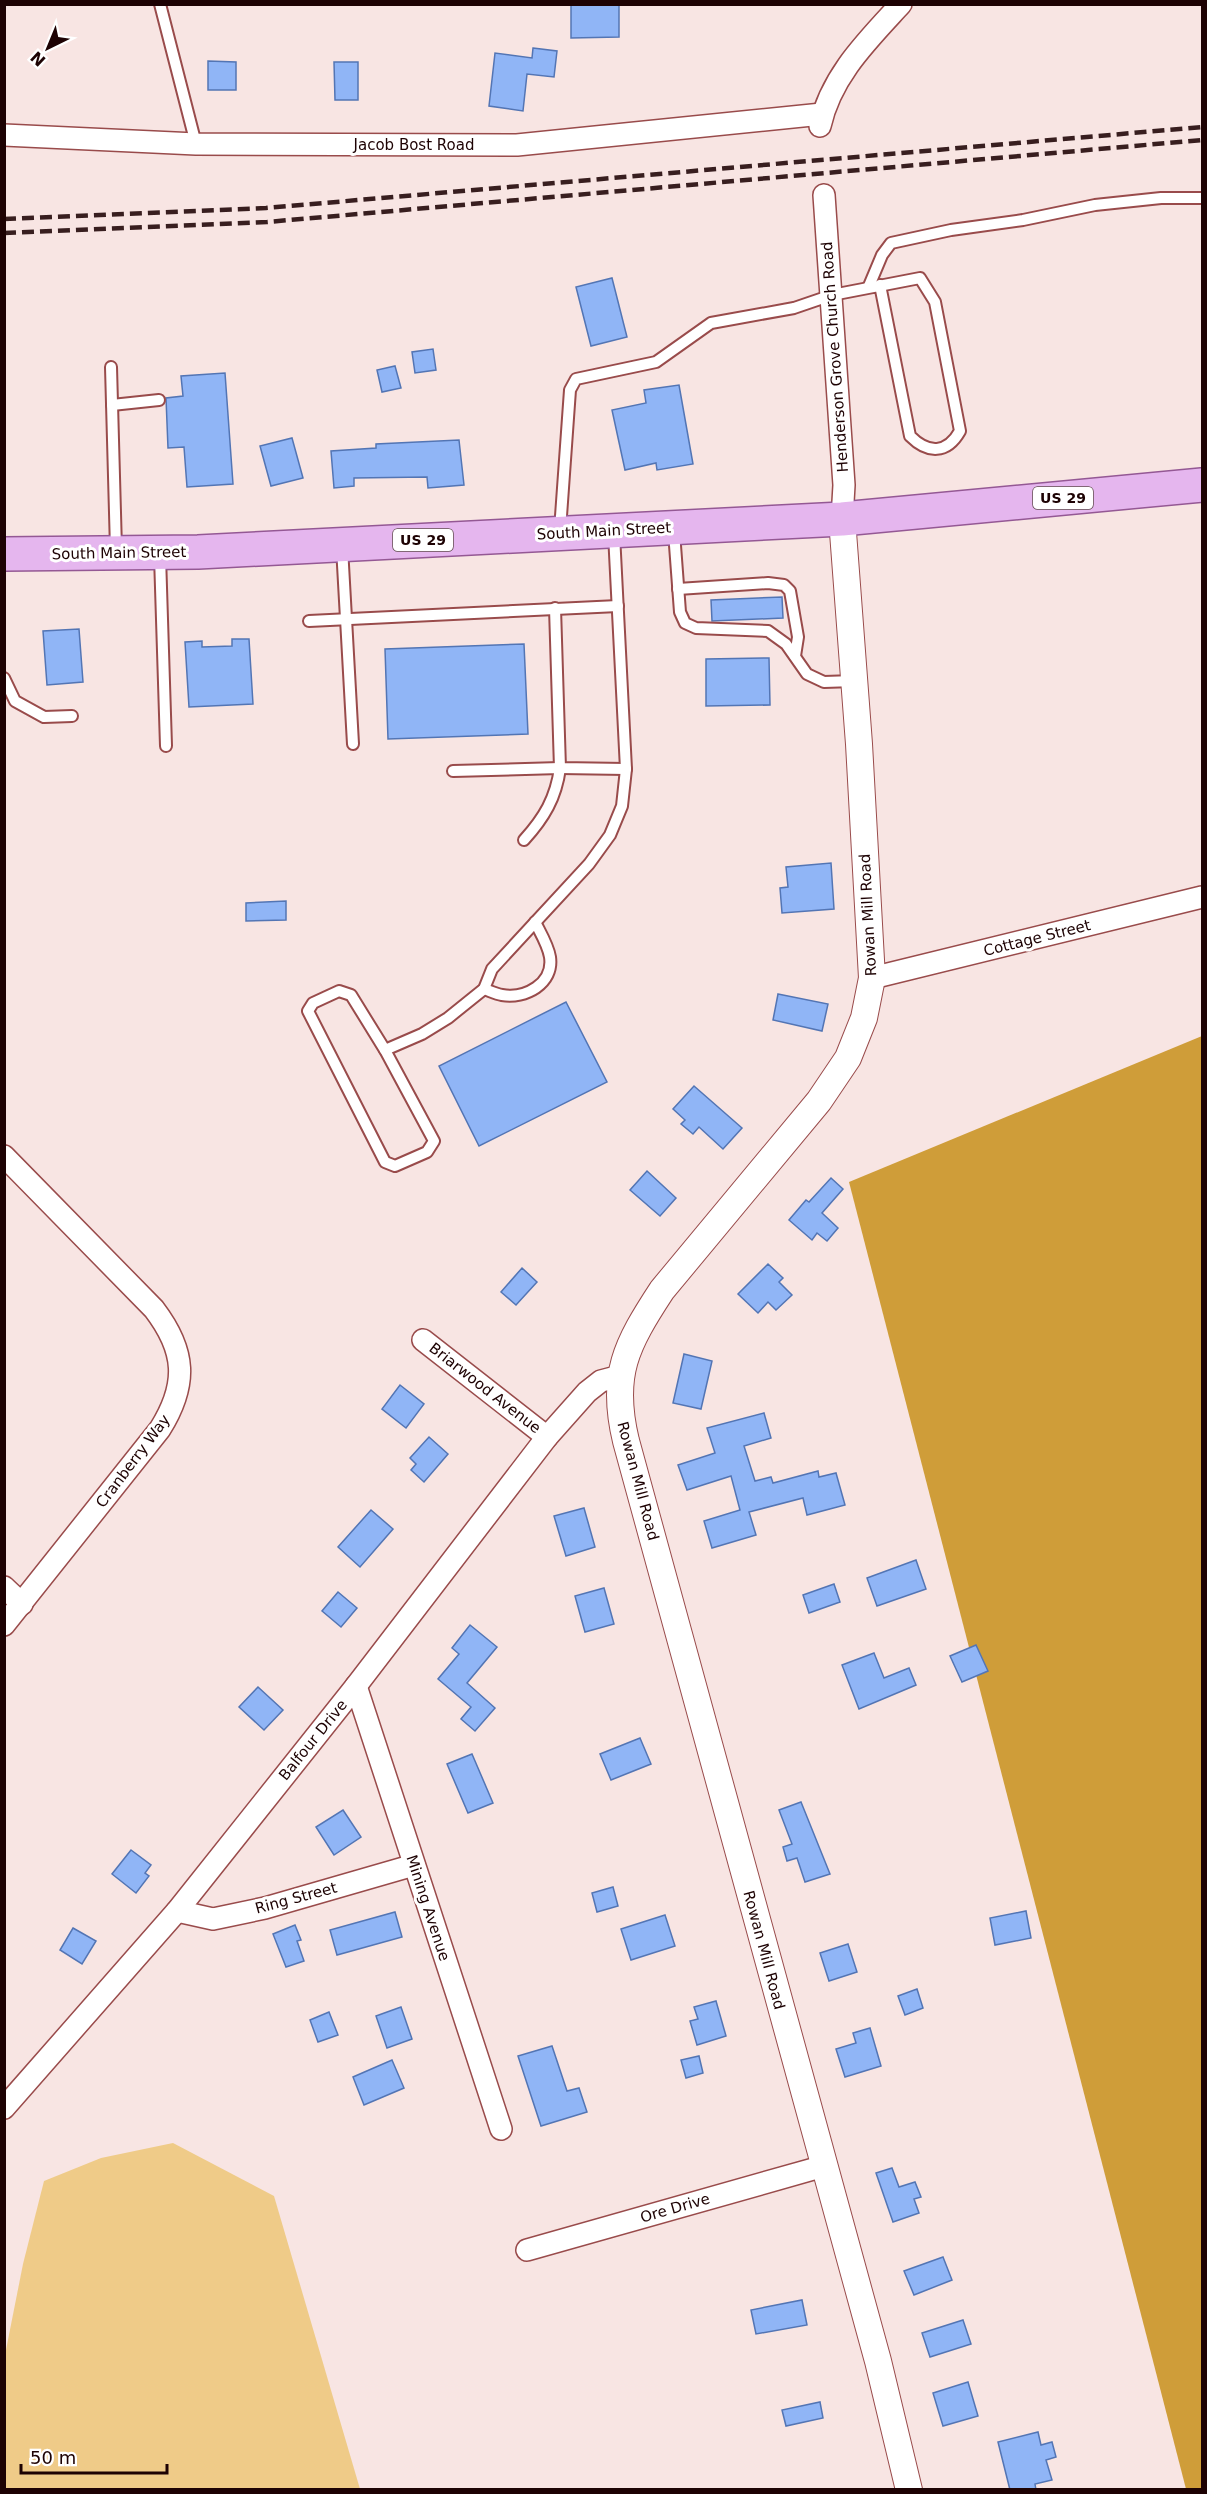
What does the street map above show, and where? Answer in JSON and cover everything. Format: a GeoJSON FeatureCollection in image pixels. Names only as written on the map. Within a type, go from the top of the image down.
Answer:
{"type":"FeatureCollection","features":[{"type":"Feature","properties":{"kind":"main road","name":"South Main Street"},"geometry":{"type":"LineString","coordinates":[[4,554],[160,552],[842,519],[1203,485]]}},
{"type":"Feature","properties":{"kind":"street","name":"Jacob Bost Road"},"geometry":{"type":"LineString","coordinates":[[4,135],[196,144],[517,145],[821,120],[832,90],[846,66],[901,4]]}},
{"type":"Feature","properties":{"kind":"street","name":"Henderson Grove Church Road"},"geometry":{"type":"LineString","coordinates":[[824,195],[844,485],[842,519]]}},
{"type":"Feature","properties":{"kind":"street","name":"Rowan Mill Road"},"geometry":{"type":"LineString","coordinates":[[842,519],[872,978],[864,1018],[848,1058],[819,1101],[662,1290],[628,1347],[620,1376],[620,1416],[883,2383],[909,2490]]}},
{"type":"Feature","properties":{"kind":"street","name":"Cottage Street"},"geometry":{"type":"LineString","coordinates":[[872,978],[1203,897]]}},
{"type":"Feature","properties":{"kind":"street","name":"Cranberry Way"},"geometry":{"type":"LineString","coordinates":[[4,1625],[160,1429],[177,1396],[180,1362],[168,1327],[154,1309],[5,1156]]}},
{"type":"Feature","properties":{"kind":"street","name":"Briarwood Avenue"},"geometry":{"type":"LineString","coordinates":[[423,1340],[547,1437]]}},
{"type":"Feature","properties":{"kind":"street","name":"Balfour Drive"},"geometry":{"type":"LineString","coordinates":[[4,2108],[177,1911],[356,1686],[547,1437],[587,1392],[600,1381],[620,1376]]}},
{"type":"Feature","properties":{"kind":"street"},"geometry":{"type":"LineString","coordinates":[[4,1587],[22,1604]]}},
{"type":"Feature","properties":{"kind":"street","name":"Mining Avenue"},"geometry":{"type":"LineString","coordinates":[[356,1686],[501,2129]]}},
{"type":"Feature","properties":{"kind":"street","name":"Ring Street"},"geometry":{"type":"LineString","coordinates":[[177,1911],[213,1919],[265,1908],[414,1865]]}},
{"type":"Feature","properties":{"kind":"street","name":"Ore Drive"},"geometry":{"type":"LineString","coordinates":[[527,2250],[824,2166]]}},
{"type":"Feature","properties":{"kind":"lane"},"geometry":{"type":"LineString","coordinates":[[160,4],[196,144]]}},
{"type":"Feature","properties":{"kind":"lane"},"geometry":{"type":"LineString","coordinates":[[560,534],[570,390],[576,379],[656,362],[711,322],[794,308],[832,295],[874,285],[920,278],[935,303],[960,430],[953,442],[937,449],[928,449],[918,445],[910,436],[874,285],[882,255],[891,243],[1095,205],[1161,198],[1203,198]]}},
{"type":"Feature","properties":{"kind":"lane"},"geometry":{"type":"LineString","coordinates":[[111,367],[117,553]]}},
{"type":"Feature","properties":{"kind":"lane"},"geometry":{"type":"LineString","coordinates":[[112,405],[159,400]]}},
{"type":"Feature","properties":{"kind":"lane"},"geometry":{"type":"LineString","coordinates":[[674,528],[680,612],[685,624],[696,628],[768,631],[786,644],[807,674],[824,682],[854,681]]}},
{"type":"Feature","properties":{"kind":"lane"},"geometry":{"type":"LineString","coordinates":[[385,1050],[422,1034],[448,1018],[484,989],[492,969],[589,864],[610,835],[622,806],[626,769],[614,531]]}},
{"type":"Feature","properties":{"kind":"lane"},"geometry":{"type":"LineString","coordinates":[[342,544],[353,744]]}},
{"type":"Feature","properties":{"kind":"lane"},"geometry":{"type":"LineString","coordinates":[[160,552],[166,746]]}},
{"type":"Feature","properties":{"kind":"lane"},"geometry":{"type":"LineString","coordinates":[[678,589],[768,583],[784,585],[790,591],[798,638],[795,656]]}},
{"type":"Feature","properties":{"kind":"lane"},"geometry":{"type":"LineString","coordinates":[[309,621],[618,606]]}},
{"type":"Feature","properties":{"kind":"lane"},"geometry":{"type":"LineString","coordinates":[[524,840],[549,809],[557,789],[560,768],[555,608]]}},
{"type":"Feature","properties":{"kind":"lane"},"geometry":{"type":"LineString","coordinates":[[4,678],[15,701],[44,717],[72,716]]}},
{"type":"Feature","properties":{"kind":"lane"},"geometry":{"type":"LineString","coordinates":[[453,771],[626,769]]}},
{"type":"Feature","properties":{"kind":"lane"},"geometry":{"type":"LineString","coordinates":[[484,989],[501,995],[522,995],[538,988],[548,975],[550,959],[545,941],[535,922]]}},
{"type":"Feature","properties":{"kind":"lane"},"geometry":{"type":"LineString","coordinates":[[339,991],[351,995],[385,1050],[434,1141],[427,1152],[395,1166],[385,1162],[308,1011],[313,1003],[339,991]]}},
{"type":"Feature","properties":{"kind":"shaded area"},"geometry":{"type":"Polygon","coordinates":[[[1202,1036],[1202,2489],[1186,2489],[849,1182],[1202,1036]]]}},
{"type":"Feature","properties":{"kind":"shaded area"},"geometry":{"type":"Polygon","coordinates":[[[173,2143],[274,2196],[360,2489],[5,2489],[5,2355],[23,2264],[44,2181],[101,2158],[173,2143]]]}},
{"type":"Feature","properties":{"kind":"building"},"geometry":{"type":"Polygon","coordinates":[[[571,4],[619,4],[619,37],[571,38],[571,4]]]}},
{"type":"Feature","properties":{"kind":"building"},"geometry":{"type":"Polygon","coordinates":[[[533,48],[557,51],[554,77],[527,74],[523,111],[489,106],[495,53],[532,58],[533,48]]]}},
{"type":"Feature","properties":{"kind":"building"},"geometry":{"type":"Polygon","coordinates":[[[208,61],[236,62],[236,90],[208,90],[208,61]]]}},
{"type":"Feature","properties":{"kind":"building"},"geometry":{"type":"Polygon","coordinates":[[[334,62],[358,62],[358,100],[335,100],[334,62]]]}},
{"type":"Feature","properties":{"kind":"building"},"geometry":{"type":"Polygon","coordinates":[[[612,278],[627,337],[591,346],[576,287],[612,278]]]}},
{"type":"Feature","properties":{"kind":"building"},"geometry":{"type":"Polygon","coordinates":[[[433,349],[436,370],[415,373],[412,352],[433,349]]]}},
{"type":"Feature","properties":{"kind":"building"},"geometry":{"type":"Polygon","coordinates":[[[395,366],[401,388],[382,392],[377,370],[395,366]]]}},
{"type":"Feature","properties":{"kind":"building"},"geometry":{"type":"Polygon","coordinates":[[[225,373],[233,484],[187,487],[184,447],[168,448],[166,398],[183,396],[181,376],[225,373]]]}},
{"type":"Feature","properties":{"kind":"building"},"geometry":{"type":"Polygon","coordinates":[[[679,385],[693,464],[657,470],[656,463],[625,470],[612,410],[646,403],[644,390],[679,385]]]}},
{"type":"Feature","properties":{"kind":"building"},"geometry":{"type":"Polygon","coordinates":[[[292,438],[303,478],[271,486],[260,446],[292,438]]]}},
{"type":"Feature","properties":{"kind":"building"},"geometry":{"type":"Polygon","coordinates":[[[459,440],[464,485],[428,488],[427,477],[354,478],[354,486],[334,488],[331,451],[376,448],[376,444],[459,440]]]}},
{"type":"Feature","properties":{"kind":"building"},"geometry":{"type":"Polygon","coordinates":[[[782,597],[783,618],[712,621],[711,600],[782,597]]]}},
{"type":"Feature","properties":{"kind":"building"},"geometry":{"type":"Polygon","coordinates":[[[79,629],[83,682],[47,685],[43,631],[79,629]]]}},
{"type":"Feature","properties":{"kind":"building"},"geometry":{"type":"Polygon","coordinates":[[[232,639],[249,639],[253,704],[189,707],[185,642],[202,641],[202,647],[232,646],[232,639]]]}},
{"type":"Feature","properties":{"kind":"building"},"geometry":{"type":"Polygon","coordinates":[[[524,644],[528,734],[388,739],[385,649],[524,644]]]}},
{"type":"Feature","properties":{"kind":"building"},"geometry":{"type":"Polygon","coordinates":[[[769,658],[770,705],[706,706],[706,659],[769,658]]]}},
{"type":"Feature","properties":{"kind":"building"},"geometry":{"type":"Polygon","coordinates":[[[831,863],[834,909],[782,913],[780,888],[788,887],[786,867],[831,863]]]}},
{"type":"Feature","properties":{"kind":"building"},"geometry":{"type":"Polygon","coordinates":[[[286,901],[286,920],[246,921],[246,903],[286,901]]]}},
{"type":"Feature","properties":{"kind":"building"},"geometry":{"type":"Polygon","coordinates":[[[778,994],[828,1004],[822,1031],[773,1020],[778,994]]]}},
{"type":"Feature","properties":{"kind":"building"},"geometry":{"type":"Polygon","coordinates":[[[566,1002],[607,1082],[479,1146],[439,1066],[566,1002]]]}},
{"type":"Feature","properties":{"kind":"building"},"geometry":{"type":"Polygon","coordinates":[[[694,1086],[742,1128],[723,1149],[699,1127],[693,1134],[681,1124],[685,1120],[673,1109],[694,1086]]]}},
{"type":"Feature","properties":{"kind":"building"},"geometry":{"type":"Polygon","coordinates":[[[647,1171],[676,1198],[660,1216],[630,1190],[647,1171]]]}},
{"type":"Feature","properties":{"kind":"building"},"geometry":{"type":"Polygon","coordinates":[[[831,1178],[843,1189],[822,1213],[838,1228],[827,1241],[817,1233],[812,1240],[789,1220],[806,1200],[809,1202],[831,1178]]]}},
{"type":"Feature","properties":{"kind":"building"},"geometry":{"type":"Polygon","coordinates":[[[768,1264],[783,1278],[779,1282],[792,1295],[776,1310],[768,1302],[758,1313],[738,1294],[768,1264]]]}},
{"type":"Feature","properties":{"kind":"building"},"geometry":{"type":"Polygon","coordinates":[[[522,1268],[537,1282],[516,1305],[501,1292],[522,1268]]]}},
{"type":"Feature","properties":{"kind":"building"},"geometry":{"type":"Polygon","coordinates":[[[684,1354],[712,1361],[701,1409],[673,1403],[684,1354]]]}},
{"type":"Feature","properties":{"kind":"building"},"geometry":{"type":"Polygon","coordinates":[[[400,1385],[424,1404],[406,1428],[382,1409],[400,1385]]]}},
{"type":"Feature","properties":{"kind":"building"},"geometry":{"type":"Polygon","coordinates":[[[764,1413],[771,1438],[744,1446],[755,1481],[771,1477],[773,1483],[818,1471],[819,1477],[836,1473],[845,1505],[807,1515],[803,1498],[749,1512],[756,1535],[712,1548],[704,1521],[740,1510],[731,1476],[687,1490],[678,1465],[715,1453],[707,1428],[764,1413]]]}},
{"type":"Feature","properties":{"kind":"building"},"geometry":{"type":"Polygon","coordinates":[[[429,1437],[448,1454],[424,1482],[411,1470],[416,1464],[410,1458],[429,1437]]]}},
{"type":"Feature","properties":{"kind":"building"},"geometry":{"type":"Polygon","coordinates":[[[584,1508],[595,1547],[566,1556],[554,1516],[584,1508]]]}},
{"type":"Feature","properties":{"kind":"building"},"geometry":{"type":"Polygon","coordinates":[[[371,1510],[393,1529],[360,1567],[338,1547],[371,1510]]]}},
{"type":"Feature","properties":{"kind":"building"},"geometry":{"type":"Polygon","coordinates":[[[916,1560],[926,1589],[877,1606],[867,1578],[916,1560]]]}},
{"type":"Feature","properties":{"kind":"building"},"geometry":{"type":"Polygon","coordinates":[[[834,1584],[840,1602],[809,1613],[803,1595],[834,1584]]]}},
{"type":"Feature","properties":{"kind":"building"},"geometry":{"type":"Polygon","coordinates":[[[604,1588],[614,1624],[585,1632],[575,1596],[604,1588]]]}},
{"type":"Feature","properties":{"kind":"building"},"geometry":{"type":"Polygon","coordinates":[[[338,1592],[357,1608],[341,1627],[322,1611],[338,1592]]]}},
{"type":"Feature","properties":{"kind":"building"},"geometry":{"type":"Polygon","coordinates":[[[470,1625],[497,1647],[467,1683],[495,1708],[475,1731],[461,1719],[471,1707],[438,1679],[459,1654],[452,1648],[470,1625]]]}},
{"type":"Feature","properties":{"kind":"building"},"geometry":{"type":"Polygon","coordinates":[[[976,1645],[988,1671],[962,1682],[950,1656],[976,1645]]]}},
{"type":"Feature","properties":{"kind":"building"},"geometry":{"type":"Polygon","coordinates":[[[874,1653],[884,1678],[909,1668],[916,1685],[859,1709],[842,1665],[874,1653]]]}},
{"type":"Feature","properties":{"kind":"building"},"geometry":{"type":"Polygon","coordinates":[[[258,1687],[283,1710],[264,1730],[239,1707],[258,1687]]]}},
{"type":"Feature","properties":{"kind":"building"},"geometry":{"type":"Polygon","coordinates":[[[640,1738],[651,1764],[611,1780],[600,1754],[640,1738]]]}},
{"type":"Feature","properties":{"kind":"building"},"geometry":{"type":"Polygon","coordinates":[[[472,1754],[493,1803],[468,1813],[447,1764],[472,1754]]]}},
{"type":"Feature","properties":{"kind":"building"},"geometry":{"type":"Polygon","coordinates":[[[801,1802],[830,1874],[805,1882],[797,1858],[787,1861],[783,1847],[792,1844],[779,1810],[801,1802]]]}},
{"type":"Feature","properties":{"kind":"building"},"geometry":{"type":"Polygon","coordinates":[[[343,1810],[361,1837],[334,1855],[316,1827],[343,1810]]]}},
{"type":"Feature","properties":{"kind":"building"},"geometry":{"type":"Polygon","coordinates":[[[131,1850],[151,1865],[145,1873],[149,1876],[136,1893],[112,1874],[131,1850]]]}},
{"type":"Feature","properties":{"kind":"building"},"geometry":{"type":"Polygon","coordinates":[[[613,1887],[618,1906],[597,1912],[592,1893],[613,1887]]]}},
{"type":"Feature","properties":{"kind":"building"},"geometry":{"type":"Polygon","coordinates":[[[1026,1911],[1031,1938],[995,1945],[990,1918],[1026,1911]]]}},
{"type":"Feature","properties":{"kind":"building"},"geometry":{"type":"Polygon","coordinates":[[[395,1912],[402,1937],[337,1955],[330,1930],[395,1912]]]}},
{"type":"Feature","properties":{"kind":"building"},"geometry":{"type":"Polygon","coordinates":[[[665,1915],[675,1946],[631,1960],[621,1929],[665,1915]]]}},
{"type":"Feature","properties":{"kind":"building"},"geometry":{"type":"Polygon","coordinates":[[[295,1925],[301,1940],[297,1941],[304,1961],[286,1967],[273,1934],[295,1925]]]}},
{"type":"Feature","properties":{"kind":"building"},"geometry":{"type":"Polygon","coordinates":[[[73,1928],[96,1941],[82,1964],[60,1950],[73,1928]]]}},
{"type":"Feature","properties":{"kind":"building"},"geometry":{"type":"Polygon","coordinates":[[[848,1944],[857,1972],[829,1981],[820,1953],[848,1944]]]}},
{"type":"Feature","properties":{"kind":"building"},"geometry":{"type":"Polygon","coordinates":[[[917,1989],[923,2008],[905,2015],[898,1996],[917,1989]]]}},
{"type":"Feature","properties":{"kind":"building"},"geometry":{"type":"Polygon","coordinates":[[[716,2001],[726,2036],[697,2045],[690,2021],[698,2019],[694,2007],[716,2001]]]}},
{"type":"Feature","properties":{"kind":"building"},"geometry":{"type":"Polygon","coordinates":[[[401,2007],[412,2039],[387,2048],[376,2016],[401,2007]]]}},
{"type":"Feature","properties":{"kind":"building"},"geometry":{"type":"Polygon","coordinates":[[[329,2012],[338,2035],[318,2042],[310,2020],[329,2012]]]}},
{"type":"Feature","properties":{"kind":"building"},"geometry":{"type":"Polygon","coordinates":[[[870,2028],[881,2066],[845,2077],[836,2049],[856,2043],[853,2033],[870,2028]]]}},
{"type":"Feature","properties":{"kind":"building"},"geometry":{"type":"Polygon","coordinates":[[[552,2046],[567,2091],[579,2088],[587,2112],[541,2126],[518,2056],[552,2046]]]}},
{"type":"Feature","properties":{"kind":"building"},"geometry":{"type":"Polygon","coordinates":[[[699,2056],[703,2073],[686,2078],[681,2060],[699,2056]]]}},
{"type":"Feature","properties":{"kind":"building"},"geometry":{"type":"Polygon","coordinates":[[[392,2060],[404,2088],[364,2105],[353,2077],[392,2060]]]}},
{"type":"Feature","properties":{"kind":"building"},"geometry":{"type":"Polygon","coordinates":[[[892,2168],[899,2187],[915,2182],[921,2197],[914,2199],[919,2213],[893,2222],[876,2173],[892,2168]]]}},
{"type":"Feature","properties":{"kind":"building"},"geometry":{"type":"Polygon","coordinates":[[[943,2257],[952,2280],[914,2295],[904,2271],[943,2257]]]}},
{"type":"Feature","properties":{"kind":"building"},"geometry":{"type":"Polygon","coordinates":[[[802,2300],[807,2325],[756,2334],[751,2310],[802,2300]]]}},
{"type":"Feature","properties":{"kind":"building"},"geometry":{"type":"Polygon","coordinates":[[[963,2320],[971,2344],[930,2357],[922,2333],[963,2320]]]}},
{"type":"Feature","properties":{"kind":"building"},"geometry":{"type":"Polygon","coordinates":[[[968,2382],[978,2416],[943,2426],[933,2393],[968,2382]]]}},
{"type":"Feature","properties":{"kind":"building"},"geometry":{"type":"Polygon","coordinates":[[[820,2402],[823,2418],[786,2426],[782,2410],[820,2402]]]}},
{"type":"Feature","properties":{"kind":"building"},"geometry":{"type":"Polygon","coordinates":[[[1038,2432],[1041,2445],[1052,2442],[1056,2457],[1046,2460],[1052,2480],[1035,2484],[1036,2490],[1010,2490],[998,2442],[1038,2432]]]}},
{"type":"Feature","properties":{"kind":"railway"},"geometry":{"type":"LineString","coordinates":[[4,219],[266,208],[1202,127]]}},
{"type":"Feature","properties":{"kind":"railway"},"geometry":{"type":"LineString","coordinates":[[4,233],[267,222],[1202,140]]}}]}
